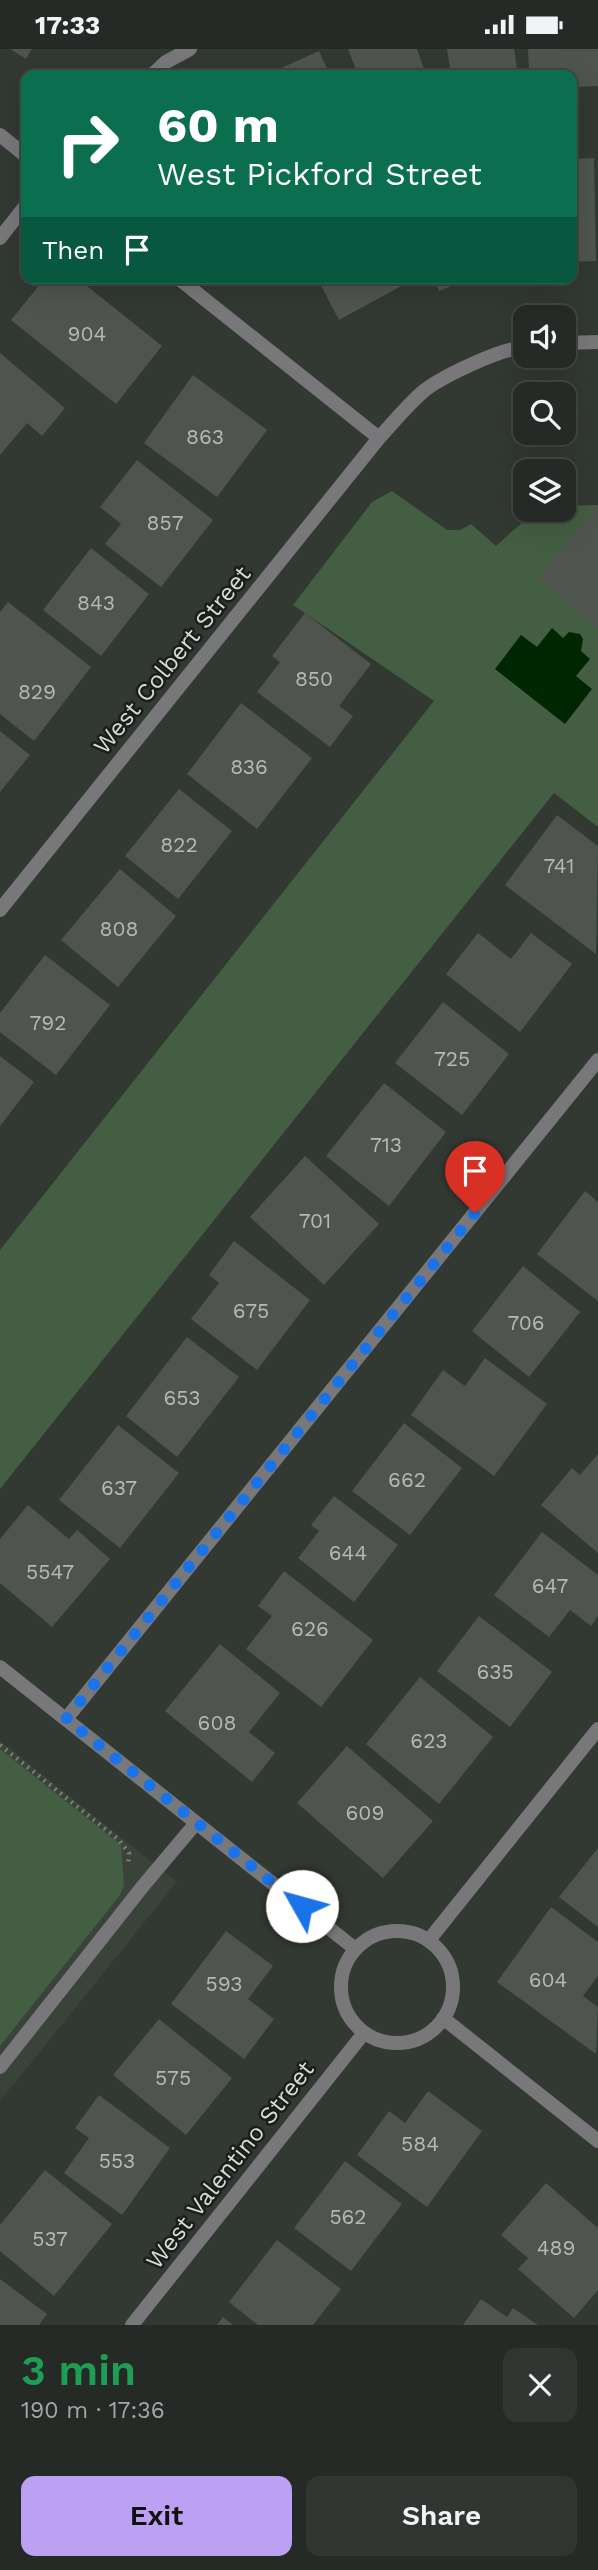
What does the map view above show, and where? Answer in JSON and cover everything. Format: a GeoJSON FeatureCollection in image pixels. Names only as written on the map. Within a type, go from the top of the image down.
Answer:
{"type":"FeatureCollection","features":[{"type":"Feature","properties":{"kind":"street"},"geometry":{"type":"LineString","coordinates":[[157,70],[190,49]]}},
{"type":"Feature","properties":{"kind":"street"},"geometry":{"type":"LineString","coordinates":[[0,135],[21,152]]}},
{"type":"Feature","properties":{"kind":"street"},"geometry":{"type":"LineString","coordinates":[[0,238],[21,211]]}},
{"type":"Feature","properties":{"kind":"street"},"geometry":{"type":"LineString","coordinates":[[186,284],[379,438]]}},
{"type":"Feature","properties":{"kind":"street"},"geometry":{"type":"LineString","coordinates":[[576,343],[598,342]]}},
{"type":"Feature","properties":{"kind":"street","name":"West Colbert Street"},"geometry":{"type":"LineString","coordinates":[[0,910],[379,438],[425,390],[474,364],[513,348]]}},
{"type":"Feature","properties":{"kind":"street"},"geometry":{"type":"LineString","coordinates":[[66,1719],[598,1061]]}},
{"type":"Feature","properties":{"kind":"street"},"geometry":{"type":"LineString","coordinates":[[0,1667],[354,1948]]}},
{"type":"Feature","properties":{"kind":"street"},"geometry":{"type":"LineString","coordinates":[[429,1940],[598,1729]]}},
{"type":"Feature","properties":{"kind":"street"},"geometry":{"type":"LineString","coordinates":[[0,2067],[143,1885],[197,1823]]}},
{"type":"Feature","properties":{"kind":"street"},"geometry":{"type":"LineString","coordinates":[[387,1930],[409,1931],[429,1940],[445,1957],[453,1977],[452,2000],[443,2018],[427,2035],[406,2043],[384,2042],[364,2033],[348,2017],[341,1996],[341,1974],[354,1948],[366,1938],[387,1930]]}},
{"type":"Feature","properties":{"kind":"street"},"geometry":{"type":"LineString","coordinates":[[443,2018],[598,2141]]}},
{"type":"Feature","properties":{"kind":"street","name":"West Valentino Street"},"geometry":{"type":"LineString","coordinates":[[132,2325],[364,2033]]}},
{"type":"Feature","properties":{"kind":"path"},"geometry":{"type":"LineString","coordinates":[[0,1745],[119,1840],[129,1853],[127,1870],[143,1885]]}},
{"type":"Feature","properties":{"kind":"shaded area"},"geometry":{"type":"Polygon","coordinates":[[[392,491],[447,530],[460,530],[471,524],[496,546],[524,522],[576,522],[576,506],[598,505],[598,827],[554,793],[0,1489],[0,1250],[434,701],[293,605],[372,502],[392,491]]]}},
{"type":"Feature","properties":{"kind":"shaded area"},"geometry":{"type":"Polygon","coordinates":[[[552,628],[563,638],[569,632],[580,634],[583,639],[581,651],[590,659],[576,676],[592,689],[565,724],[495,669],[521,635],[537,647],[552,628]]]}},
{"type":"Feature","properties":{"kind":"shaded area"},"geometry":{"type":"Polygon","coordinates":[[[0,1741],[177,1882],[0,2101],[0,1741]]]}},
{"type":"Feature","properties":{"kind":"shaded area"},"geometry":{"type":"Polygon","coordinates":[[[0,1749],[121,1845],[124,1885],[120,1895],[0,2046],[0,1749]]]}},
{"type":"Feature","properties":{"kind":"building"},"geometry":{"type":"Polygon","coordinates":[[[10,49],[32,49],[26,59],[10,49]]]}},
{"type":"Feature","properties":{"kind":"building"},"geometry":{"type":"Polygon","coordinates":[[[348,49],[417,49],[424,70],[356,70],[348,49]]]}},
{"type":"Feature","properties":{"kind":"building"},"geometry":{"type":"Polygon","coordinates":[[[447,49],[514,49],[517,70],[450,70],[447,49]]]}},
{"type":"Feature","properties":{"kind":"building"},"geometry":{"type":"Polygon","coordinates":[[[528,49],[598,49],[598,86],[577,87],[577,70],[529,69],[528,49]]]}},
{"type":"Feature","properties":{"kind":"building"},"geometry":{"type":"Polygon","coordinates":[[[319,51],[328,70],[277,70],[319,51]]]}},
{"type":"Feature","properties":{"kind":"building"},"geometry":{"type":"Polygon","coordinates":[[[594,158],[596,261],[577,262],[577,159],[594,158]]]}},
{"type":"Feature","properties":{"kind":"building"},"geometry":{"type":"Polygon","coordinates":[[[40,284],[84,284],[162,346],[116,404],[11,320],[40,284]]]}},
{"type":"Feature","properties":{"kind":"building"},"geometry":{"type":"Polygon","coordinates":[[[320,284],[405,284],[339,320],[320,284]]]}},
{"type":"Feature","properties":{"kind":"building"},"geometry":{"type":"Polygon","coordinates":[[[436,284],[456,284],[439,291],[436,284]]]}},
{"type":"Feature","properties":{"kind":"building"},"geometry":{"type":"Polygon","coordinates":[[[0,353],[65,408],[42,436],[27,423],[0,455],[0,353]]]}},
{"type":"Feature","properties":{"kind":"building"},"geometry":{"type":"Polygon","coordinates":[[[193,375],[267,430],[217,497],[144,443],[193,375]]]}},
{"type":"Feature","properties":{"kind":"building"},"geometry":{"type":"Polygon","coordinates":[[[137,460],[213,520],[161,587],[105,544],[121,524],[100,507],[137,460]]]}},
{"type":"Feature","properties":{"kind":"building"},"geometry":{"type":"Polygon","coordinates":[[[598,506],[598,629],[538,578],[598,506]]]}},
{"type":"Feature","properties":{"kind":"building"},"geometry":{"type":"Polygon","coordinates":[[[91,548],[149,594],[101,656],[43,610],[91,548]]]}},
{"type":"Feature","properties":{"kind":"building"},"geometry":{"type":"Polygon","coordinates":[[[8,602],[91,667],[34,741],[0,714],[0,612],[8,602]]]}},
{"type":"Feature","properties":{"kind":"building"},"geometry":{"type":"Polygon","coordinates":[[[305,613],[371,664],[339,706],[353,716],[330,747],[257,692],[280,662],[272,656],[305,613]]]}},
{"type":"Feature","properties":{"kind":"building"},"geometry":{"type":"Polygon","coordinates":[[[241,703],[312,758],[257,829],[187,774],[241,703]]]}},
{"type":"Feature","properties":{"kind":"building"},"geometry":{"type":"Polygon","coordinates":[[[0,731],[30,755],[0,792],[0,731]]]}},
{"type":"Feature","properties":{"kind":"building"},"geometry":{"type":"Polygon","coordinates":[[[179,789],[232,831],[178,899],[125,856],[179,789]]]}},
{"type":"Feature","properties":{"kind":"building"},"geometry":{"type":"Polygon","coordinates":[[[557,815],[598,846],[596,954],[505,885],[557,815]]]}},
{"type":"Feature","properties":{"kind":"building"},"geometry":{"type":"Polygon","coordinates":[[[120,869],[176,916],[118,987],[61,940],[120,869]]]}},
{"type":"Feature","properties":{"kind":"building"},"geometry":{"type":"Polygon","coordinates":[[[478,933],[511,959],[531,933],[572,964],[520,1032],[446,974],[478,933]]]}},
{"type":"Feature","properties":{"kind":"building"},"geometry":{"type":"Polygon","coordinates":[[[45,955],[110,1005],[56,1075],[0,1032],[0,1013],[45,955]]]}},
{"type":"Feature","properties":{"kind":"building"},"geometry":{"type":"Polygon","coordinates":[[[443,1002],[509,1054],[462,1115],[395,1063],[443,1002]]]}},
{"type":"Feature","properties":{"kind":"building"},"geometry":{"type":"Polygon","coordinates":[[[0,1056],[34,1082],[0,1126],[0,1056]]]}},
{"type":"Feature","properties":{"kind":"building"},"geometry":{"type":"Polygon","coordinates":[[[384,1083],[446,1132],[389,1206],[326,1156],[384,1083]]]}},
{"type":"Feature","properties":{"kind":"building"},"geometry":{"type":"Polygon","coordinates":[[[305,1156],[379,1224],[324,1285],[250,1217],[305,1156]]]}},
{"type":"Feature","properties":{"kind":"building"},"geometry":{"type":"Polygon","coordinates":[[[585,1191],[598,1202],[598,1301],[537,1254],[585,1191]]]}},
{"type":"Feature","properties":{"kind":"building"},"geometry":{"type":"Polygon","coordinates":[[[234,1241],[310,1300],[257,1370],[191,1319],[219,1283],[209,1275],[234,1241]]]}},
{"type":"Feature","properties":{"kind":"building"},"geometry":{"type":"Polygon","coordinates":[[[523,1266],[580,1312],[529,1377],[472,1331],[523,1266]]]}},
{"type":"Feature","properties":{"kind":"building"},"geometry":{"type":"Polygon","coordinates":[[[187,1337],[239,1377],[177,1457],[126,1416],[187,1337]]]}},
{"type":"Feature","properties":{"kind":"building"},"geometry":{"type":"Polygon","coordinates":[[[485,1358],[547,1404],[494,1476],[411,1415],[443,1370],[465,1386],[485,1358]]]}},
{"type":"Feature","properties":{"kind":"building"},"geometry":{"type":"Polygon","coordinates":[[[404,1423],[462,1468],[410,1535],[352,1491],[404,1423]]]}},
{"type":"Feature","properties":{"kind":"building"},"geometry":{"type":"Polygon","coordinates":[[[118,1425],[179,1473],[120,1548],[59,1500],[118,1425]]]}},
{"type":"Feature","properties":{"kind":"building"},"geometry":{"type":"Polygon","coordinates":[[[598,1454],[598,1553],[541,1505],[572,1468],[580,1475],[598,1454]]]}},
{"type":"Feature","properties":{"kind":"building"},"geometry":{"type":"Polygon","coordinates":[[[334,1496],[398,1545],[354,1602],[298,1558],[319,1531],[311,1525],[334,1496]]]}},
{"type":"Feature","properties":{"kind":"building"},"geometry":{"type":"Polygon","coordinates":[[[28,1505],[69,1539],[77,1530],[110,1559],[52,1627],[0,1583],[0,1539],[28,1505]]]}},
{"type":"Feature","properties":{"kind":"building"},"geometry":{"type":"Polygon","coordinates":[[[542,1532],[598,1575],[598,1616],[591,1626],[570,1610],[549,1637],[494,1595],[542,1532]]]}},
{"type":"Feature","properties":{"kind":"building"},"geometry":{"type":"Polygon","coordinates":[[[284,1571],[373,1640],[321,1707],[246,1649],[272,1616],[258,1606],[284,1571]]]}},
{"type":"Feature","properties":{"kind":"building"},"geometry":{"type":"Polygon","coordinates":[[[479,1616],[552,1672],[510,1727],[437,1671],[479,1616]]]}},
{"type":"Feature","properties":{"kind":"building"},"geometry":{"type":"Polygon","coordinates":[[[220,1644],[280,1693],[249,1732],[275,1753],[252,1782],[165,1711],[220,1644]]]}},
{"type":"Feature","properties":{"kind":"building"},"geometry":{"type":"Polygon","coordinates":[[[420,1677],[493,1737],[439,1804],[366,1744],[420,1677]]]}},
{"type":"Feature","properties":{"kind":"building"},"geometry":{"type":"Polygon","coordinates":[[[347,1746],[433,1821],[383,1878],[297,1803],[347,1746]]]}},
{"type":"Feature","properties":{"kind":"building"},"geometry":{"type":"Polygon","coordinates":[[[598,1848],[598,1927],[559,1897],[598,1848]]]}},
{"type":"Feature","properties":{"kind":"building"},"geometry":{"type":"Polygon","coordinates":[[[551,1907],[598,1942],[598,1976],[583,1996],[598,2007],[596,2054],[497,1982],[551,1907]]]}},
{"type":"Feature","properties":{"kind":"building"},"geometry":{"type":"Polygon","coordinates":[[[226,1931],[273,1966],[248,1999],[274,2019],[244,2059],[171,2004],[226,1931]]]}},
{"type":"Feature","properties":{"kind":"building"},"geometry":{"type":"Polygon","coordinates":[[[159,2019],[232,2078],[186,2135],[113,2075],[159,2019]]]}},
{"type":"Feature","properties":{"kind":"building"},"geometry":{"type":"Polygon","coordinates":[[[428,2091],[482,2131],[427,2207],[357,2155],[389,2111],[405,2123],[428,2091]]]}},
{"type":"Feature","properties":{"kind":"building"},"geometry":{"type":"Polygon","coordinates":[[[99,2095],[170,2148],[122,2215],[64,2173],[89,2138],[75,2128],[99,2095]]]}},
{"type":"Feature","properties":{"kind":"building"},"geometry":{"type":"Polygon","coordinates":[[[345,2161],[402,2204],[351,2271],[294,2228],[345,2161]]]}},
{"type":"Feature","properties":{"kind":"building"},"geometry":{"type":"Polygon","coordinates":[[[45,2170],[112,2224],[54,2296],[0,2251],[0,2225],[45,2170]]]}},
{"type":"Feature","properties":{"kind":"building"},"geometry":{"type":"Polygon","coordinates":[[[546,2183],[598,2228],[598,2290],[574,2318],[518,2269],[528,2258],[501,2235],[546,2183]]]}},
{"type":"Feature","properties":{"kind":"building"},"geometry":{"type":"Polygon","coordinates":[[[277,2240],[341,2289],[313,2325],[258,2325],[229,2302],[277,2240]]]}},
{"type":"Feature","properties":{"kind":"building"},"geometry":{"type":"Polygon","coordinates":[[[0,2279],[47,2314],[39,2325],[0,2325],[0,2279]]]}},
{"type":"Feature","properties":{"kind":"building"},"geometry":{"type":"Polygon","coordinates":[[[481,2299],[507,2317],[513,2308],[538,2325],[463,2325],[481,2299]]]}},
{"type":"Feature","properties":{"kind":"building"},"geometry":{"type":"Polygon","coordinates":[[[223,2317],[233,2325],[217,2325],[223,2317]]]}},
{"type":"Feature","properties":{"kind":"route"},"geometry":{"type":"LineString","coordinates":[[302,1906],[66,1719],[475,1213]]}}]}
